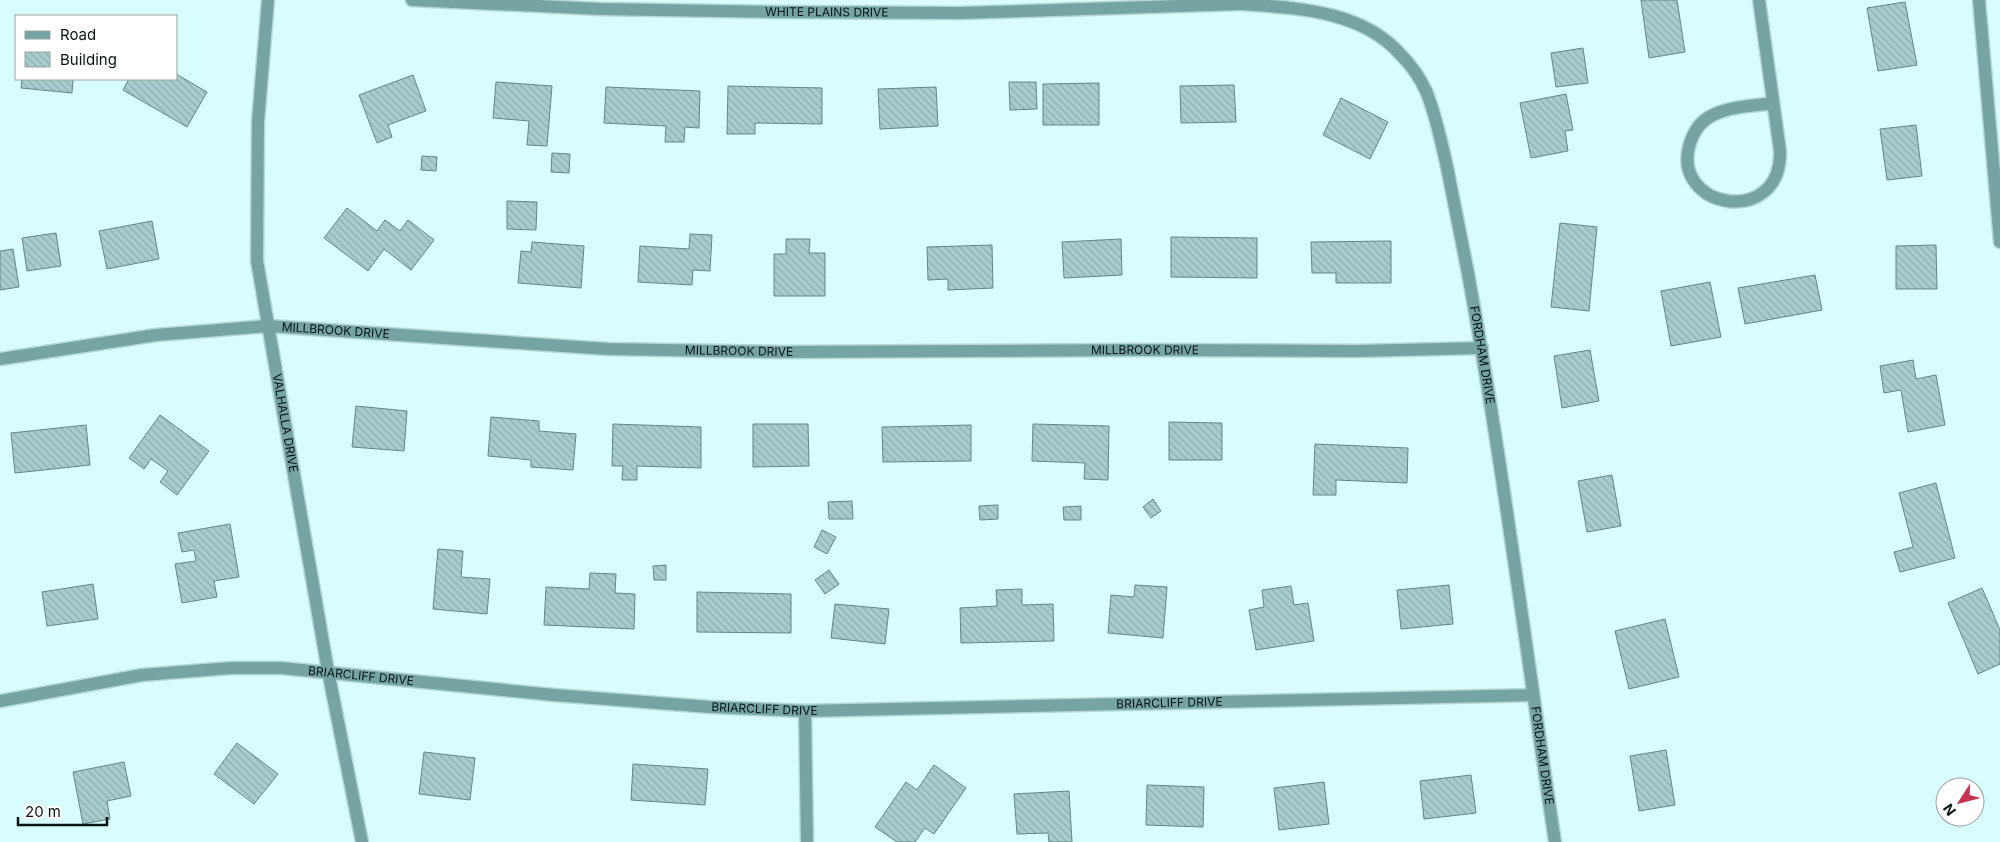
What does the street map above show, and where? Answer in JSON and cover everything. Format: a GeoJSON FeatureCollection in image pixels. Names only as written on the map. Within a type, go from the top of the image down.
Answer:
{"type":"FeatureCollection","features":[{"type":"Feature","properties":{"kind":"street","name":"VALHALLA DRIVE"},"geometry":{"type":"LineString","coordinates":[[268,0],[258,122],[257,262],[328,672],[362,842]]}},
{"type":"Feature","properties":{"kind":"street","name":"WHITE PLAINS DRIVE"},"geometry":{"type":"LineString","coordinates":[[412,0],[601,9],[960,13],[1241,2]]}},
{"type":"Feature","properties":{"kind":"street"},"geometry":{"type":"LineString","coordinates":[[1759,0],[1773,104],[1780,161],[1778,170],[1769,187],[1754,198],[1744,202],[1725,202],[1707,194],[1700,188],[1690,171],[1688,149],[1696,129],[1709,118],[1724,111],[1773,104]]}},
{"type":"Feature","properties":{"kind":"street"},"geometry":{"type":"LineString","coordinates":[[1979,0],[2000,242]]}},
{"type":"Feature","properties":{"kind":"street","name":"FORDHAM DRIVE"},"geometry":{"type":"LineString","coordinates":[[1241,2],[1326,13],[1357,24],[1399,52],[1414,70],[1426,89],[1441,141],[1482,348],[1555,842]]}},
{"type":"Feature","properties":{"kind":"street","name":"MILLBROOK DRIVE"},"geometry":{"type":"LineString","coordinates":[[0,359],[156,336],[268,326],[608,349],[790,352],[1358,351],[1482,348]]}},
{"type":"Feature","properties":{"kind":"street","name":"BRIARCLIFF DRIVE"},"geometry":{"type":"LineString","coordinates":[[0,701],[142,675],[231,668],[281,668],[554,695],[710,707],[805,711],[1533,695]]}},
{"type":"Feature","properties":{"kind":"street"},"geometry":{"type":"LineString","coordinates":[[805,711],[807,842]]}},
{"type":"Feature","properties":{"kind":"building"},"geometry":{"type":"Polygon","coordinates":[[[1641,0],[1677,0],[1685,52],[1649,58],[1641,0]]]}},
{"type":"Feature","properties":{"kind":"building"},"geometry":{"type":"Polygon","coordinates":[[[1905,2],[1917,65],[1878,71],[1867,8],[1905,2]]]}},
{"type":"Feature","properties":{"kind":"building"},"geometry":{"type":"Polygon","coordinates":[[[1583,48],[1588,83],[1556,87],[1551,53],[1583,48]]]}},
{"type":"Feature","properties":{"kind":"building"},"geometry":{"type":"Polygon","coordinates":[[[178,75],[207,92],[187,127],[123,90],[128,80],[178,80],[178,75]]]}},
{"type":"Feature","properties":{"kind":"building"},"geometry":{"type":"Polygon","coordinates":[[[413,75],[426,111],[388,125],[392,137],[377,143],[359,95],[413,75]]]}},
{"type":"Feature","properties":{"kind":"building"},"geometry":{"type":"Polygon","coordinates":[[[22,80],[73,80],[72,93],[21,88],[22,80]]]}},
{"type":"Feature","properties":{"kind":"building"},"geometry":{"type":"Polygon","coordinates":[[[496,82],[552,86],[547,146],[527,145],[529,121],[493,118],[496,82]]]}},
{"type":"Feature","properties":{"kind":"building"},"geometry":{"type":"Polygon","coordinates":[[[1009,82],[1036,82],[1037,109],[1010,110],[1009,82]]]}},
{"type":"Feature","properties":{"kind":"building"},"geometry":{"type":"Polygon","coordinates":[[[1099,83],[1099,125],[1043,125],[1043,84],[1099,83]]]}},
{"type":"Feature","properties":{"kind":"building"},"geometry":{"type":"Polygon","coordinates":[[[1234,85],[1236,122],[1181,123],[1180,86],[1234,85]]]}},
{"type":"Feature","properties":{"kind":"building"},"geometry":{"type":"Polygon","coordinates":[[[728,86],[822,88],[822,124],[755,123],[755,134],[727,134],[728,86]]]}},
{"type":"Feature","properties":{"kind":"building"},"geometry":{"type":"Polygon","coordinates":[[[606,87],[700,91],[699,128],[685,127],[684,142],[665,142],[666,126],[604,123],[606,87]]]}},
{"type":"Feature","properties":{"kind":"building"},"geometry":{"type":"Polygon","coordinates":[[[936,87],[938,126],[880,129],[878,89],[936,87]]]}},
{"type":"Feature","properties":{"kind":"building"},"geometry":{"type":"Polygon","coordinates":[[[1566,94],[1573,130],[1565,131],[1568,151],[1531,158],[1520,103],[1566,94]]]}},
{"type":"Feature","properties":{"kind":"building"},"geometry":{"type":"Polygon","coordinates":[[[1341,98],[1388,122],[1370,159],[1323,135],[1341,98]]]}},
{"type":"Feature","properties":{"kind":"building"},"geometry":{"type":"Polygon","coordinates":[[[1916,125],[1922,176],[1887,180],[1880,129],[1916,125]]]}},
{"type":"Feature","properties":{"kind":"building"},"geometry":{"type":"Polygon","coordinates":[[[552,153],[570,154],[569,173],[551,172],[552,153]]]}},
{"type":"Feature","properties":{"kind":"building"},"geometry":{"type":"Polygon","coordinates":[[[422,156],[437,157],[436,171],[421,170],[422,156]]]}},
{"type":"Feature","properties":{"kind":"building"},"geometry":{"type":"Polygon","coordinates":[[[507,201],[537,202],[536,230],[507,229],[507,201]]]}},
{"type":"Feature","properties":{"kind":"building"},"geometry":{"type":"Polygon","coordinates":[[[347,208],[377,231],[385,220],[400,231],[408,220],[434,240],[411,270],[384,249],[368,271],[324,238],[347,208]]]}},
{"type":"Feature","properties":{"kind":"building"},"geometry":{"type":"Polygon","coordinates":[[[152,221],[159,259],[107,269],[99,231],[152,221]]]}},
{"type":"Feature","properties":{"kind":"building"},"geometry":{"type":"Polygon","coordinates":[[[1560,223],[1597,227],[1589,311],[1551,307],[1560,223]]]}},
{"type":"Feature","properties":{"kind":"building"},"geometry":{"type":"Polygon","coordinates":[[[56,233],[61,266],[27,271],[22,238],[56,233]]]}},
{"type":"Feature","properties":{"kind":"building"},"geometry":{"type":"Polygon","coordinates":[[[690,234],[712,235],[710,271],[693,270],[692,285],[638,282],[640,246],[689,249],[690,234]]]}},
{"type":"Feature","properties":{"kind":"building"},"geometry":{"type":"Polygon","coordinates":[[[1171,237],[1257,238],[1257,278],[1171,277],[1171,237]]]}},
{"type":"Feature","properties":{"kind":"building"},"geometry":{"type":"Polygon","coordinates":[[[786,239],[810,239],[809,253],[825,253],[825,296],[774,296],[774,254],[786,254],[786,239]]]}},
{"type":"Feature","properties":{"kind":"building"},"geometry":{"type":"Polygon","coordinates":[[[1121,239],[1122,275],[1064,278],[1062,242],[1121,239]]]}},
{"type":"Feature","properties":{"kind":"building"},"geometry":{"type":"Polygon","coordinates":[[[1391,241],[1391,283],[1336,283],[1336,273],[1312,273],[1311,242],[1391,241]]]}},
{"type":"Feature","properties":{"kind":"building"},"geometry":{"type":"Polygon","coordinates":[[[532,242],[584,246],[581,288],[518,283],[521,251],[531,252],[532,242]]]}},
{"type":"Feature","properties":{"kind":"building"},"geometry":{"type":"Polygon","coordinates":[[[992,245],[993,288],[948,290],[948,279],[928,280],[927,247],[992,245]]]}},
{"type":"Feature","properties":{"kind":"building"},"geometry":{"type":"Polygon","coordinates":[[[1936,245],[1937,289],[1896,289],[1896,246],[1936,245]]]}},
{"type":"Feature","properties":{"kind":"building"},"geometry":{"type":"Polygon","coordinates":[[[13,249],[19,287],[0,290],[0,251],[13,249]]]}},
{"type":"Feature","properties":{"kind":"building"},"geometry":{"type":"Polygon","coordinates":[[[1815,275],[1822,310],[1745,324],[1738,288],[1815,275]]]}},
{"type":"Feature","properties":{"kind":"building"},"geometry":{"type":"Polygon","coordinates":[[[1710,282],[1721,337],[1671,346],[1661,291],[1710,282]]]}},
{"type":"Feature","properties":{"kind":"building"},"geometry":{"type":"Polygon","coordinates":[[[1590,350],[1599,401],[1562,408],[1554,356],[1590,350]]]}},
{"type":"Feature","properties":{"kind":"building"},"geometry":{"type":"Polygon","coordinates":[[[1913,360],[1916,379],[1936,375],[1945,425],[1908,432],[1901,390],[1884,393],[1880,366],[1913,360]]]}},
{"type":"Feature","properties":{"kind":"building"},"geometry":{"type":"Polygon","coordinates":[[[356,406],[407,411],[404,451],[352,447],[356,406]]]}},
{"type":"Feature","properties":{"kind":"building"},"geometry":{"type":"Polygon","coordinates":[[[160,415],[209,451],[177,495],[160,482],[168,471],[151,459],[144,469],[129,458],[160,415]]]}},
{"type":"Feature","properties":{"kind":"building"},"geometry":{"type":"Polygon","coordinates":[[[491,417],[539,421],[539,431],[576,434],[573,470],[531,467],[531,460],[488,456],[491,417]]]}},
{"type":"Feature","properties":{"kind":"building"},"geometry":{"type":"Polygon","coordinates":[[[1169,422],[1222,423],[1222,460],[1169,460],[1169,422]]]}},
{"type":"Feature","properties":{"kind":"building"},"geometry":{"type":"Polygon","coordinates":[[[613,424],[701,427],[701,468],[637,466],[637,480],[622,480],[623,466],[612,466],[613,424]]]}},
{"type":"Feature","properties":{"kind":"building"},"geometry":{"type":"Polygon","coordinates":[[[753,424],[808,424],[809,466],[753,467],[753,424]]]}},
{"type":"Feature","properties":{"kind":"building"},"geometry":{"type":"Polygon","coordinates":[[[1033,424],[1109,426],[1108,480],[1084,479],[1085,463],[1032,461],[1033,424]]]}},
{"type":"Feature","properties":{"kind":"building"},"geometry":{"type":"Polygon","coordinates":[[[86,425],[90,465],[15,473],[11,433],[86,425]]]}},
{"type":"Feature","properties":{"kind":"building"},"geometry":{"type":"Polygon","coordinates":[[[971,425],[971,461],[883,462],[882,427],[971,425]]]}},
{"type":"Feature","properties":{"kind":"building"},"geometry":{"type":"Polygon","coordinates":[[[1315,444],[1408,448],[1407,483],[1336,480],[1336,495],[1313,495],[1315,444]]]}},
{"type":"Feature","properties":{"kind":"building"},"geometry":{"type":"Polygon","coordinates":[[[1612,475],[1621,526],[1587,532],[1578,481],[1612,475]]]}},
{"type":"Feature","properties":{"kind":"building"},"geometry":{"type":"Polygon","coordinates":[[[1936,483],[1955,558],[1900,572],[1894,552],[1913,547],[1899,493],[1936,483]]]}},
{"type":"Feature","properties":{"kind":"building"},"geometry":{"type":"Polygon","coordinates":[[[1153,499],[1161,511],[1151,518],[1143,507],[1153,499]]]}},
{"type":"Feature","properties":{"kind":"building"},"geometry":{"type":"Polygon","coordinates":[[[852,501],[853,519],[829,519],[828,502],[852,501]]]}},
{"type":"Feature","properties":{"kind":"building"},"geometry":{"type":"Polygon","coordinates":[[[998,505],[998,519],[980,520],[979,506],[998,505]]]}},
{"type":"Feature","properties":{"kind":"building"},"geometry":{"type":"Polygon","coordinates":[[[1081,506],[1081,520],[1064,520],[1063,507],[1081,506]]]}},
{"type":"Feature","properties":{"kind":"building"},"geometry":{"type":"Polygon","coordinates":[[[230,524],[239,577],[214,581],[217,597],[182,603],[175,564],[196,561],[194,550],[182,552],[178,533],[230,524]]]}},
{"type":"Feature","properties":{"kind":"building"},"geometry":{"type":"Polygon","coordinates":[[[822,530],[836,537],[827,554],[814,547],[822,530]]]}},
{"type":"Feature","properties":{"kind":"building"},"geometry":{"type":"Polygon","coordinates":[[[438,549],[463,551],[461,577],[490,579],[487,614],[433,609],[438,549]]]}},
{"type":"Feature","properties":{"kind":"building"},"geometry":{"type":"Polygon","coordinates":[[[666,565],[666,580],[654,580],[653,566],[666,565]]]}},
{"type":"Feature","properties":{"kind":"building"},"geometry":{"type":"Polygon","coordinates":[[[829,570],[839,584],[825,594],[815,580],[829,570]]]}},
{"type":"Feature","properties":{"kind":"building"},"geometry":{"type":"Polygon","coordinates":[[[590,573],[616,574],[615,593],[635,594],[634,629],[544,625],[546,587],[589,589],[590,573]]]}},
{"type":"Feature","properties":{"kind":"building"},"geometry":{"type":"Polygon","coordinates":[[[93,584],[98,619],[47,626],[42,592],[93,584]]]}},
{"type":"Feature","properties":{"kind":"building"},"geometry":{"type":"Polygon","coordinates":[[[1135,585],[1167,587],[1163,638],[1108,633],[1111,595],[1134,597],[1135,585]]]}},
{"type":"Feature","properties":{"kind":"building"},"geometry":{"type":"Polygon","coordinates":[[[1449,585],[1453,624],[1401,629],[1397,590],[1449,585]]]}},
{"type":"Feature","properties":{"kind":"building"},"geometry":{"type":"Polygon","coordinates":[[[1291,586],[1294,605],[1308,603],[1314,641],[1256,650],[1249,610],[1264,607],[1262,590],[1291,586]]]}},
{"type":"Feature","properties":{"kind":"building"},"geometry":{"type":"Polygon","coordinates":[[[1982,588],[2000,630],[2000,664],[1978,674],[1948,603],[1982,588]]]}},
{"type":"Feature","properties":{"kind":"building"},"geometry":{"type":"Polygon","coordinates":[[[1022,589],[1022,605],[1053,604],[1054,641],[961,643],[960,608],[997,606],[996,590],[1022,589]]]}},
{"type":"Feature","properties":{"kind":"building"},"geometry":{"type":"Polygon","coordinates":[[[697,592],[791,594],[791,633],[697,632],[697,592]]]}},
{"type":"Feature","properties":{"kind":"building"},"geometry":{"type":"Polygon","coordinates":[[[835,604],[889,609],[885,644],[831,638],[835,604]]]}},
{"type":"Feature","properties":{"kind":"building"},"geometry":{"type":"Polygon","coordinates":[[[1665,619],[1679,677],[1629,689],[1615,631],[1665,619]]]}},
{"type":"Feature","properties":{"kind":"building"},"geometry":{"type":"Polygon","coordinates":[[[237,743],[278,774],[254,804],[214,774],[237,743]]]}},
{"type":"Feature","properties":{"kind":"building"},"geometry":{"type":"Polygon","coordinates":[[[1666,750],[1675,805],[1639,811],[1630,756],[1666,750]]]}},
{"type":"Feature","properties":{"kind":"building"},"geometry":{"type":"Polygon","coordinates":[[[424,752],[475,758],[470,800],[419,794],[424,752]]]}},
{"type":"Feature","properties":{"kind":"building"},"geometry":{"type":"Polygon","coordinates":[[[124,762],[131,796],[107,801],[110,819],[83,824],[73,772],[124,762]]]}},
{"type":"Feature","properties":{"kind":"building"},"geometry":{"type":"Polygon","coordinates":[[[633,764],[708,769],[705,805],[631,800],[633,764]]]}},
{"type":"Feature","properties":{"kind":"building"},"geometry":{"type":"Polygon","coordinates":[[[934,765],[966,788],[934,834],[925,828],[915,842],[897,842],[875,827],[906,782],[917,790],[934,765]]]}},
{"type":"Feature","properties":{"kind":"building"},"geometry":{"type":"Polygon","coordinates":[[[1471,775],[1476,813],[1424,819],[1420,781],[1471,775]]]}},
{"type":"Feature","properties":{"kind":"building"},"geometry":{"type":"Polygon","coordinates":[[[1324,782],[1329,824],[1279,830],[1274,788],[1324,782]]]}},
{"type":"Feature","properties":{"kind":"building"},"geometry":{"type":"Polygon","coordinates":[[[1147,785],[1204,787],[1203,827],[1146,825],[1147,785]]]}},
{"type":"Feature","properties":{"kind":"building"},"geometry":{"type":"Polygon","coordinates":[[[1069,791],[1072,842],[1049,842],[1048,833],[1017,834],[1014,794],[1069,791]]]}}]}
